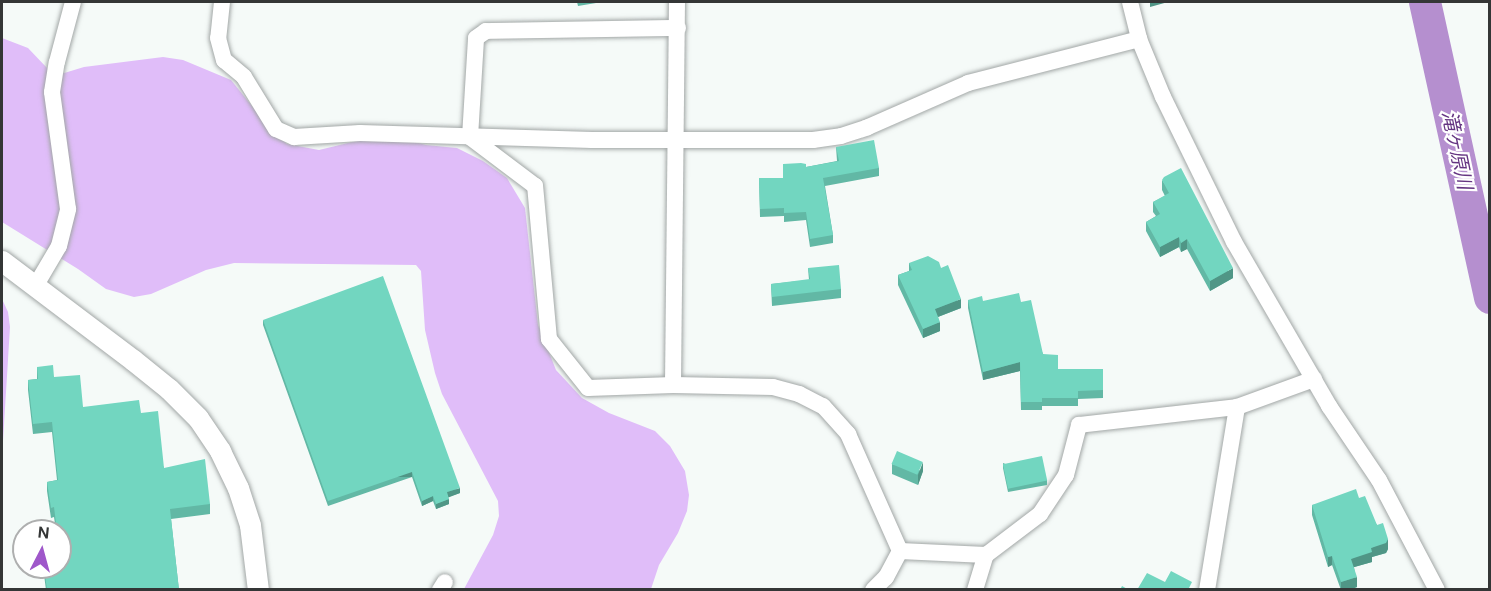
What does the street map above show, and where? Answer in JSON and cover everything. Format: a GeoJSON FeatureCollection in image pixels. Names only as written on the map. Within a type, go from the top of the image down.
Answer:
{"type":"FeatureCollection","features":[{"type":"Feature","properties":{"kind":"street"},"geometry":{"type":"LineString","coordinates":[[36,285],[59,246],[68,209],[52,92],[57,62],[73,2]]}},
{"type":"Feature","properties":{"kind":"street"},"geometry":{"type":"LineString","coordinates":[[222,2],[218,38],[224,60],[244,77],[276,129],[294,137],[360,133],[470,137],[813,140],[842,136],[968,82],[1139,39]]}},
{"type":"Feature","properties":{"kind":"street"},"geometry":{"type":"LineString","coordinates":[[673,385],[677,2]]}},
{"type":"Feature","properties":{"kind":"street"},"geometry":{"type":"LineString","coordinates":[[1130,2],[1139,39],[1163,97],[1234,243],[1314,379],[1379,480],[1437,590]]}},
{"type":"Feature","properties":{"kind":"street"},"geometry":{"type":"LineString","coordinates":[[470,137],[476,38],[486,31],[678,28]]}},
{"type":"Feature","properties":{"kind":"street"},"geometry":{"type":"LineString","coordinates":[[470,137],[535,186],[549,339],[588,387],[673,385],[773,387],[799,394],[823,406],[849,434],[900,551]]}},
{"type":"Feature","properties":{"kind":"street"},"geometry":{"type":"LineString","coordinates":[[2,261],[169,389],[198,418],[220,451],[241,497],[250,525],[258,590]]}},
{"type":"Feature","properties":{"kind":"street"},"geometry":{"type":"LineString","coordinates":[[975,590],[986,555],[1040,514],[1066,475],[1079,425],[1237,407],[1314,379]]}},
{"type":"Feature","properties":{"kind":"street"},"geometry":{"type":"LineString","coordinates":[[1207,590],[1237,407]]}},
{"type":"Feature","properties":{"kind":"street"},"geometry":{"type":"LineString","coordinates":[[900,551],[986,555]]}},
{"type":"Feature","properties":{"kind":"street"},"geometry":{"type":"LineString","coordinates":[[873,590],[886,578],[900,551]]}},
{"type":"Feature","properties":{"kind":"shaded area"},"geometry":{"type":"Polygon","coordinates":[[[2,38],[28,48],[48,69],[61,74],[84,67],[163,57],[183,60],[231,80],[272,131],[287,144],[319,150],[385,134],[426,145],[457,148],[483,161],[507,178],[525,208],[538,325],[556,370],[582,398],[609,413],[655,431],[670,446],[685,471],[689,495],[687,511],[678,533],[659,565],[651,589],[464,589],[493,535],[499,516],[498,501],[442,394],[425,330],[421,271],[416,265],[234,263],[206,270],[151,294],[134,297],[106,289],[2,222],[2,38]]]}},
{"type":"Feature","properties":{"kind":"shaded area"},"geometry":{"type":"Polygon","coordinates":[[[2,299],[8,312],[10,327],[2,457],[2,299]]]}},
{"type":"Feature","properties":{"kind":"building"},"geometry":{"type":"Polygon","coordinates":[[[874,140],[879,168],[823,178],[833,235],[810,239],[806,212],[784,213],[784,208],[760,209],[759,178],[783,178],[783,164],[801,163],[806,164],[806,167],[839,161],[836,147],[874,140]]]}},
{"type":"Feature","properties":{"kind":"building"},"geometry":{"type":"Polygon","coordinates":[[[1181,168],[1233,268],[1210,281],[1187,239],[1181,243],[1179,237],[1160,247],[1146,222],[1160,214],[1153,202],[1169,193],[1162,180],[1181,168]]]}},
{"type":"Feature","properties":{"kind":"building"},"geometry":{"type":"Polygon","coordinates":[[[928,256],[939,262],[941,268],[948,265],[961,299],[935,309],[940,322],[923,329],[898,275],[912,270],[909,263],[928,256]]]}},
{"type":"Feature","properties":{"kind":"building"},"geometry":{"type":"Polygon","coordinates":[[[839,265],[841,289],[772,297],[771,284],[810,279],[808,268],[839,265]]]}},
{"type":"Feature","properties":{"kind":"building"},"geometry":{"type":"Polygon","coordinates":[[[383,276],[460,488],[447,492],[449,499],[436,504],[433,496],[422,501],[412,472],[328,501],[263,320],[383,276]]]}},
{"type":"Feature","properties":{"kind":"building"},"geometry":{"type":"Polygon","coordinates":[[[1019,293],[1021,302],[1031,300],[1043,354],[1058,355],[1058,369],[1103,369],[1103,390],[1078,391],[1078,398],[1042,398],[1042,402],[1021,402],[1020,362],[983,372],[968,300],[982,296],[983,301],[1019,293]]]}},
{"type":"Feature","properties":{"kind":"building"},"geometry":{"type":"Polygon","coordinates":[[[53,365],[54,377],[80,375],[83,407],[139,400],[141,413],[158,411],[164,468],[205,459],[210,504],[170,509],[179,590],[47,590],[46,579],[72,579],[72,519],[56,519],[54,507],[51,508],[47,482],[58,480],[52,422],[33,424],[28,380],[38,379],[37,367],[53,365]]]}},
{"type":"Feature","properties":{"kind":"building"},"geometry":{"type":"Polygon","coordinates":[[[897,451],[923,462],[917,475],[892,464],[897,451]]]}},
{"type":"Feature","properties":{"kind":"building"},"geometry":{"type":"Polygon","coordinates":[[[1042,456],[1047,480],[1008,489],[1003,464],[1042,456]]]}},
{"type":"Feature","properties":{"kind":"building"},"geometry":{"type":"Polygon","coordinates":[[[1356,489],[1359,498],[1365,496],[1377,525],[1383,523],[1388,539],[1386,543],[1371,548],[1372,552],[1351,559],[1357,577],[1341,582],[1332,556],[1328,557],[1312,505],[1356,489]]]}},
{"type":"Feature","properties":{"kind":"building"},"geometry":{"type":"Polygon","coordinates":[[[1171,571],[1192,582],[1188,590],[1137,590],[1147,573],[1165,582],[1171,571]]]}},
{"type":"Feature","properties":{"kind":"waterway","name":"滝ヶ原川"},"geometry":{"type":"LineString","coordinates":[[1425,2],[1490,298]]}}]}
